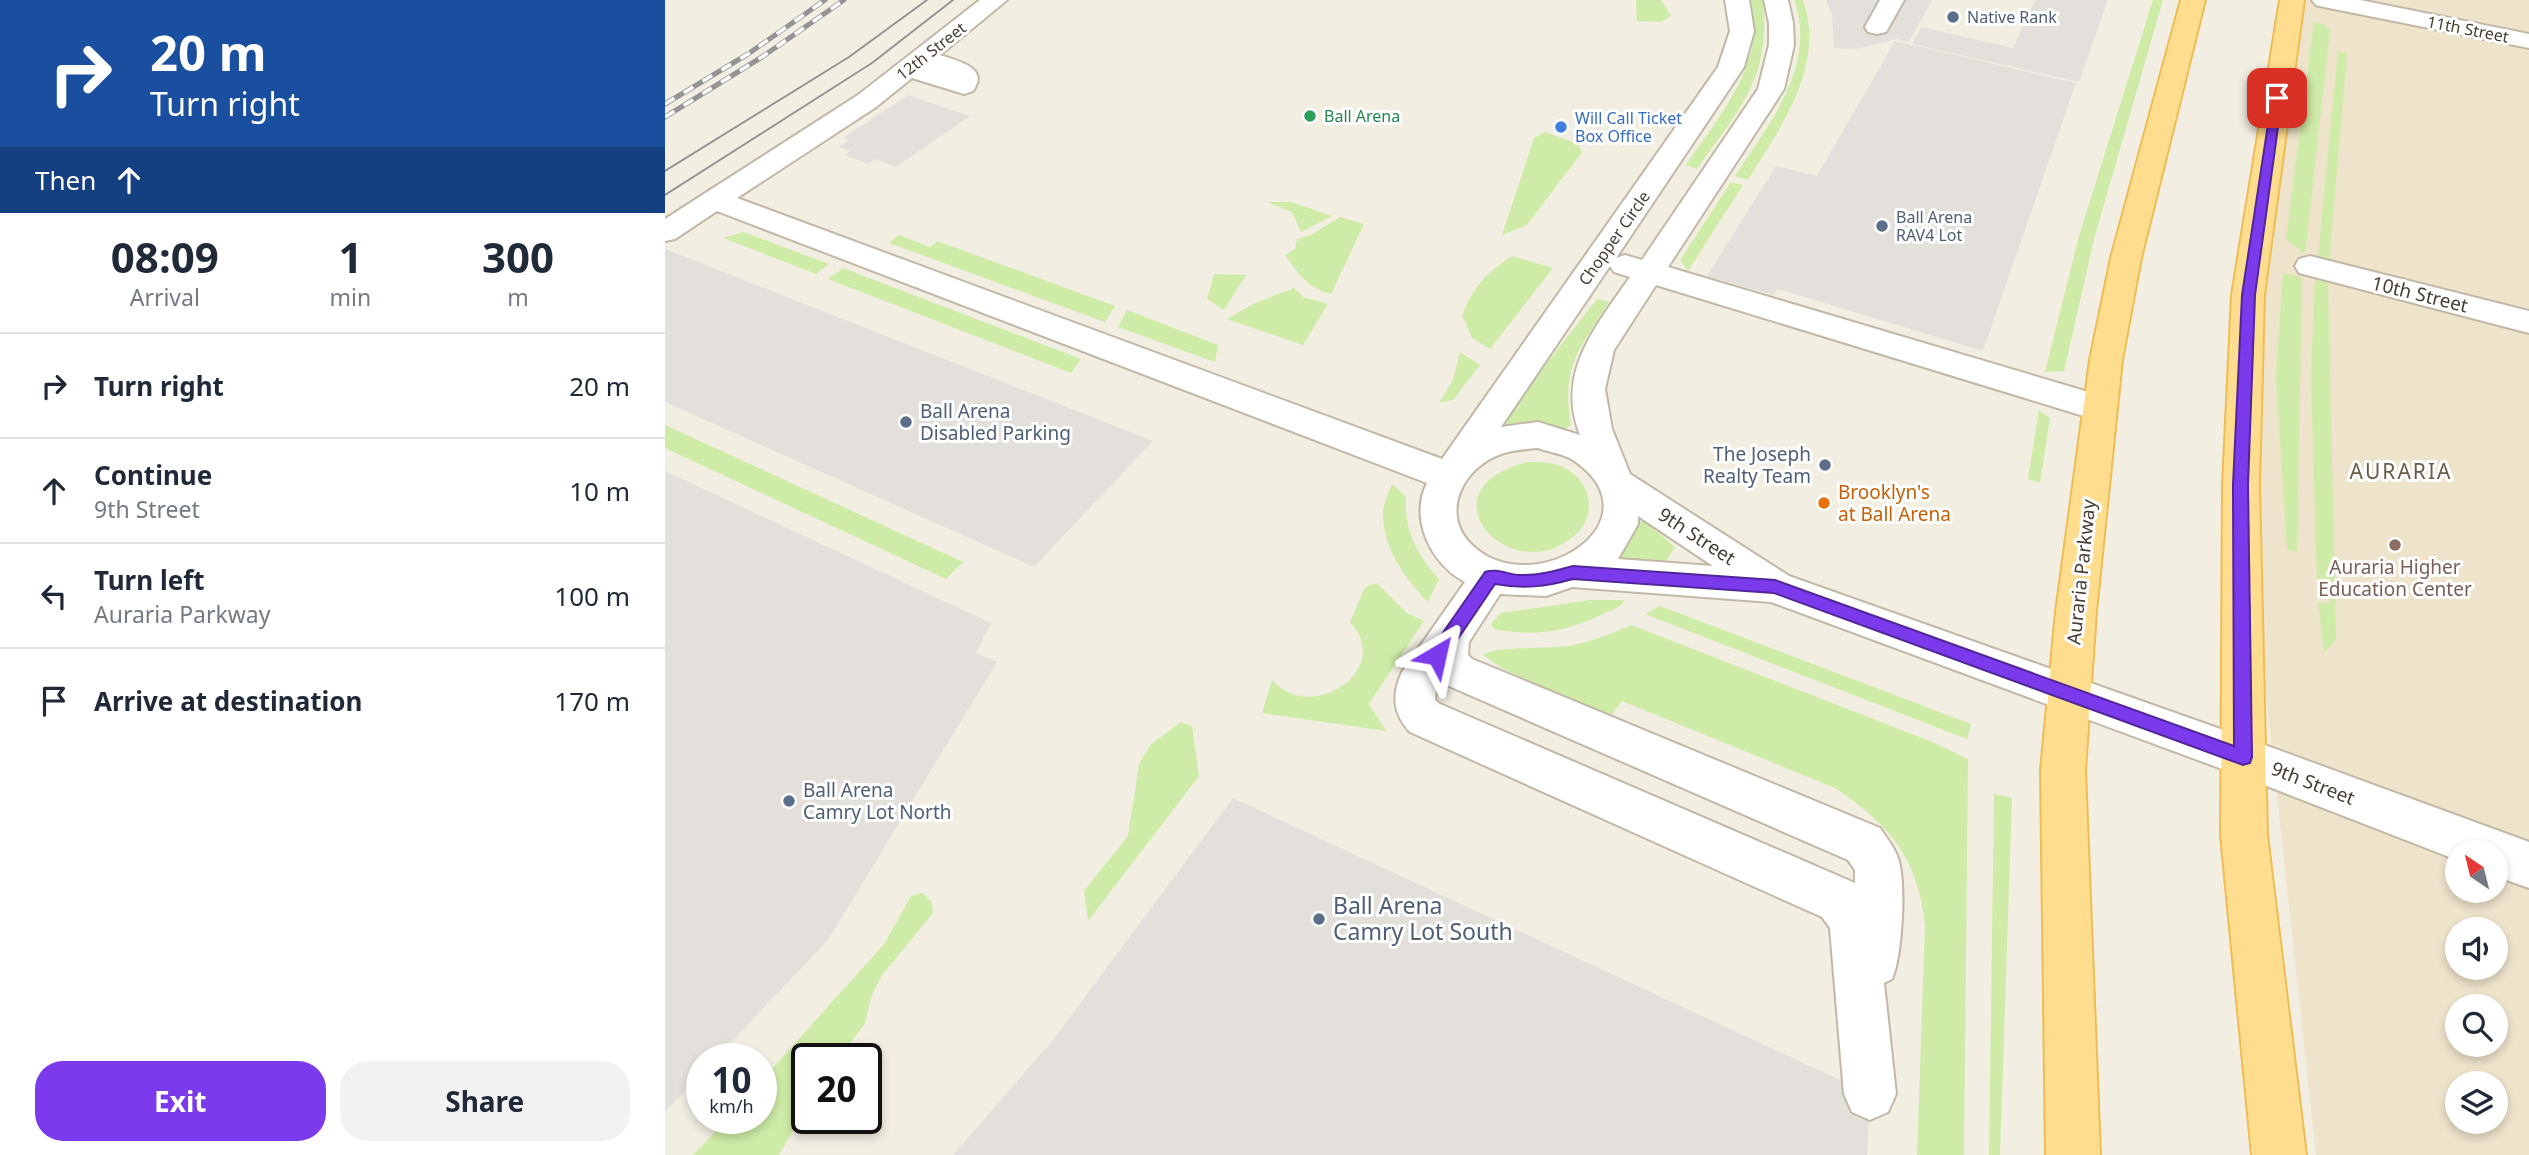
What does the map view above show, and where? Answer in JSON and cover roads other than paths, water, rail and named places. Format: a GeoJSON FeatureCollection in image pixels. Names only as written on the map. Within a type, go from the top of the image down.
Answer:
{"type":"FeatureCollection","features":[{"type":"Feature","properties":{"kind":"main road","name":"Auraria Parkway"},"geometry":{"type":"LineString","coordinates":[[2073,1155],[2063,770],[2076,612],[2106,360],[2126,258],[2193,0]]}},
{"type":"Feature","properties":{"kind":"main road"},"geometry":{"type":"LineString","coordinates":[[2279,1155],[2244,835],[2241,485],[2248,295],[2292,0]]}},
{"type":"Feature","properties":{"kind":"street","name":"12th Street"},"geometry":{"type":"LineString","coordinates":[[665,232],[867,101],[995,0]]}},
{"type":"Feature","properties":{"kind":"street","name":"Chopper Circle"},"geometry":{"type":"LineString","coordinates":[[1453,471],[1731,67],[1742,31],[1737,0]]}},
{"type":"Feature","properties":{"kind":"street"},"geometry":{"type":"LineString","coordinates":[[1616,478],[1593,452],[1567,440],[1538,435],[1507,438],[1480,448],[1453,471],[1439,495],[1437,514],[1441,533],[1452,551],[1469,566],[1491,576],[1518,582],[1546,580],[1573,572],[1599,556],[1616,534],[1623,509],[1616,478],[1595,429],[1588,389],[1598,349],[1771,89],[1780,63],[1782,35],[1776,0]]}},
{"type":"Feature","properties":{"kind":"street"},"geometry":{"type":"LineString","coordinates":[[1877,27],[1892,0]]}},
{"type":"Feature","properties":{"kind":"street","name":"11th Street"},"geometry":{"type":"LineString","coordinates":[[2324,0],[2529,41]]}},
{"type":"Feature","properties":{"kind":"street"},"geometry":{"type":"LineString","coordinates":[[714,200],[1453,471]]}},
{"type":"Feature","properties":{"kind":"street"},"geometry":{"type":"LineString","coordinates":[[1600,257],[2100,408]]}},
{"type":"Feature","properties":{"kind":"street","name":"10th Street"},"geometry":{"type":"LineString","coordinates":[[2310,266],[2529,322]]}},
{"type":"Feature","properties":{"kind":"street","name":"9th Street"},"geometry":{"type":"LineString","coordinates":[[1616,478],[1775,587],[2463,840]]}},
{"type":"Feature","properties":{"kind":"street","name":"9th Street"},"geometry":{"type":"LineString","coordinates":[[1573,572],[1775,587]]}},
{"type":"Feature","properties":{"kind":"street"},"geometry":{"type":"LineString","coordinates":[[1444,646],[1447,657],[1458,672],[1853,838],[1872,853],[1878,875],[1870,1094],[1853,921],[1839,900],[1425,718],[1418,712],[1413,695],[1417,685],[1491,576]]}},
{"type":"Feature","properties":{"kind":"street","name":"9th Street"},"geometry":{"type":"LineString","coordinates":[[2508,857],[2529,865]]}},
{"type":"Feature","properties":{"kind":"tram line"},"geometry":{"type":"LineString","coordinates":[[665,171],[849,57],[927,0]]}},
{"type":"Feature","properties":{"kind":"tram line"},"geometry":{"type":"LineString","coordinates":[[665,195],[872,63],[953,0]]}},
{"type":"Feature","properties":{"kind":"railway"},"geometry":{"type":"LineString","coordinates":[[665,104],[748,54],[825,0]]}},
{"type":"Feature","properties":{"kind":"railway"},"geometry":{"type":"LineString","coordinates":[[665,117],[762,57],[844,0]]}},
{"type":"Feature","properties":{"kind":"place","name":"Native Rank"},"geometry":{"type":"Point","coordinates":[1953,17]}},
{"type":"Feature","properties":{"kind":"place","name":"Ball Arena"},"geometry":{"type":"Point","coordinates":[1310,116]}},
{"type":"Feature","properties":{"kind":"place","name":"Will Call Ticket Box Office"},"geometry":{"type":"Point","coordinates":[1561,127]}},
{"type":"Feature","properties":{"kind":"place","name":"Ball Arena RAV4 Lot"},"geometry":{"type":"Point","coordinates":[1882,226]}},
{"type":"Feature","properties":{"kind":"place","name":"Ball Arena Disabled Parking"},"geometry":{"type":"Point","coordinates":[906,422]}},
{"type":"Feature","properties":{"kind":"place","name":"The Joseph Realty Team"},"geometry":{"type":"Point","coordinates":[1825,465]}},
{"type":"Feature","properties":{"kind":"place","name":"Brooklyn's at Ball Arena"},"geometry":{"type":"Point","coordinates":[1824,503]}},
{"type":"Feature","properties":{"kind":"place","name":"Auraria Higher Education Center"},"geometry":{"type":"Point","coordinates":[2395,545]}},
{"type":"Feature","properties":{"kind":"place","name":"Ball Arena Camry Lot North"},"geometry":{"type":"Point","coordinates":[789,801]}},
{"type":"Feature","properties":{"kind":"place","name":"Ball Arena Camry Lot South"},"geometry":{"type":"Point","coordinates":[1319,919]}},
{"type":"Feature","properties":{"kind":"district","name":"AURARIA"},"geometry":{"type":"Point","coordinates":[2401,472]}}]}
